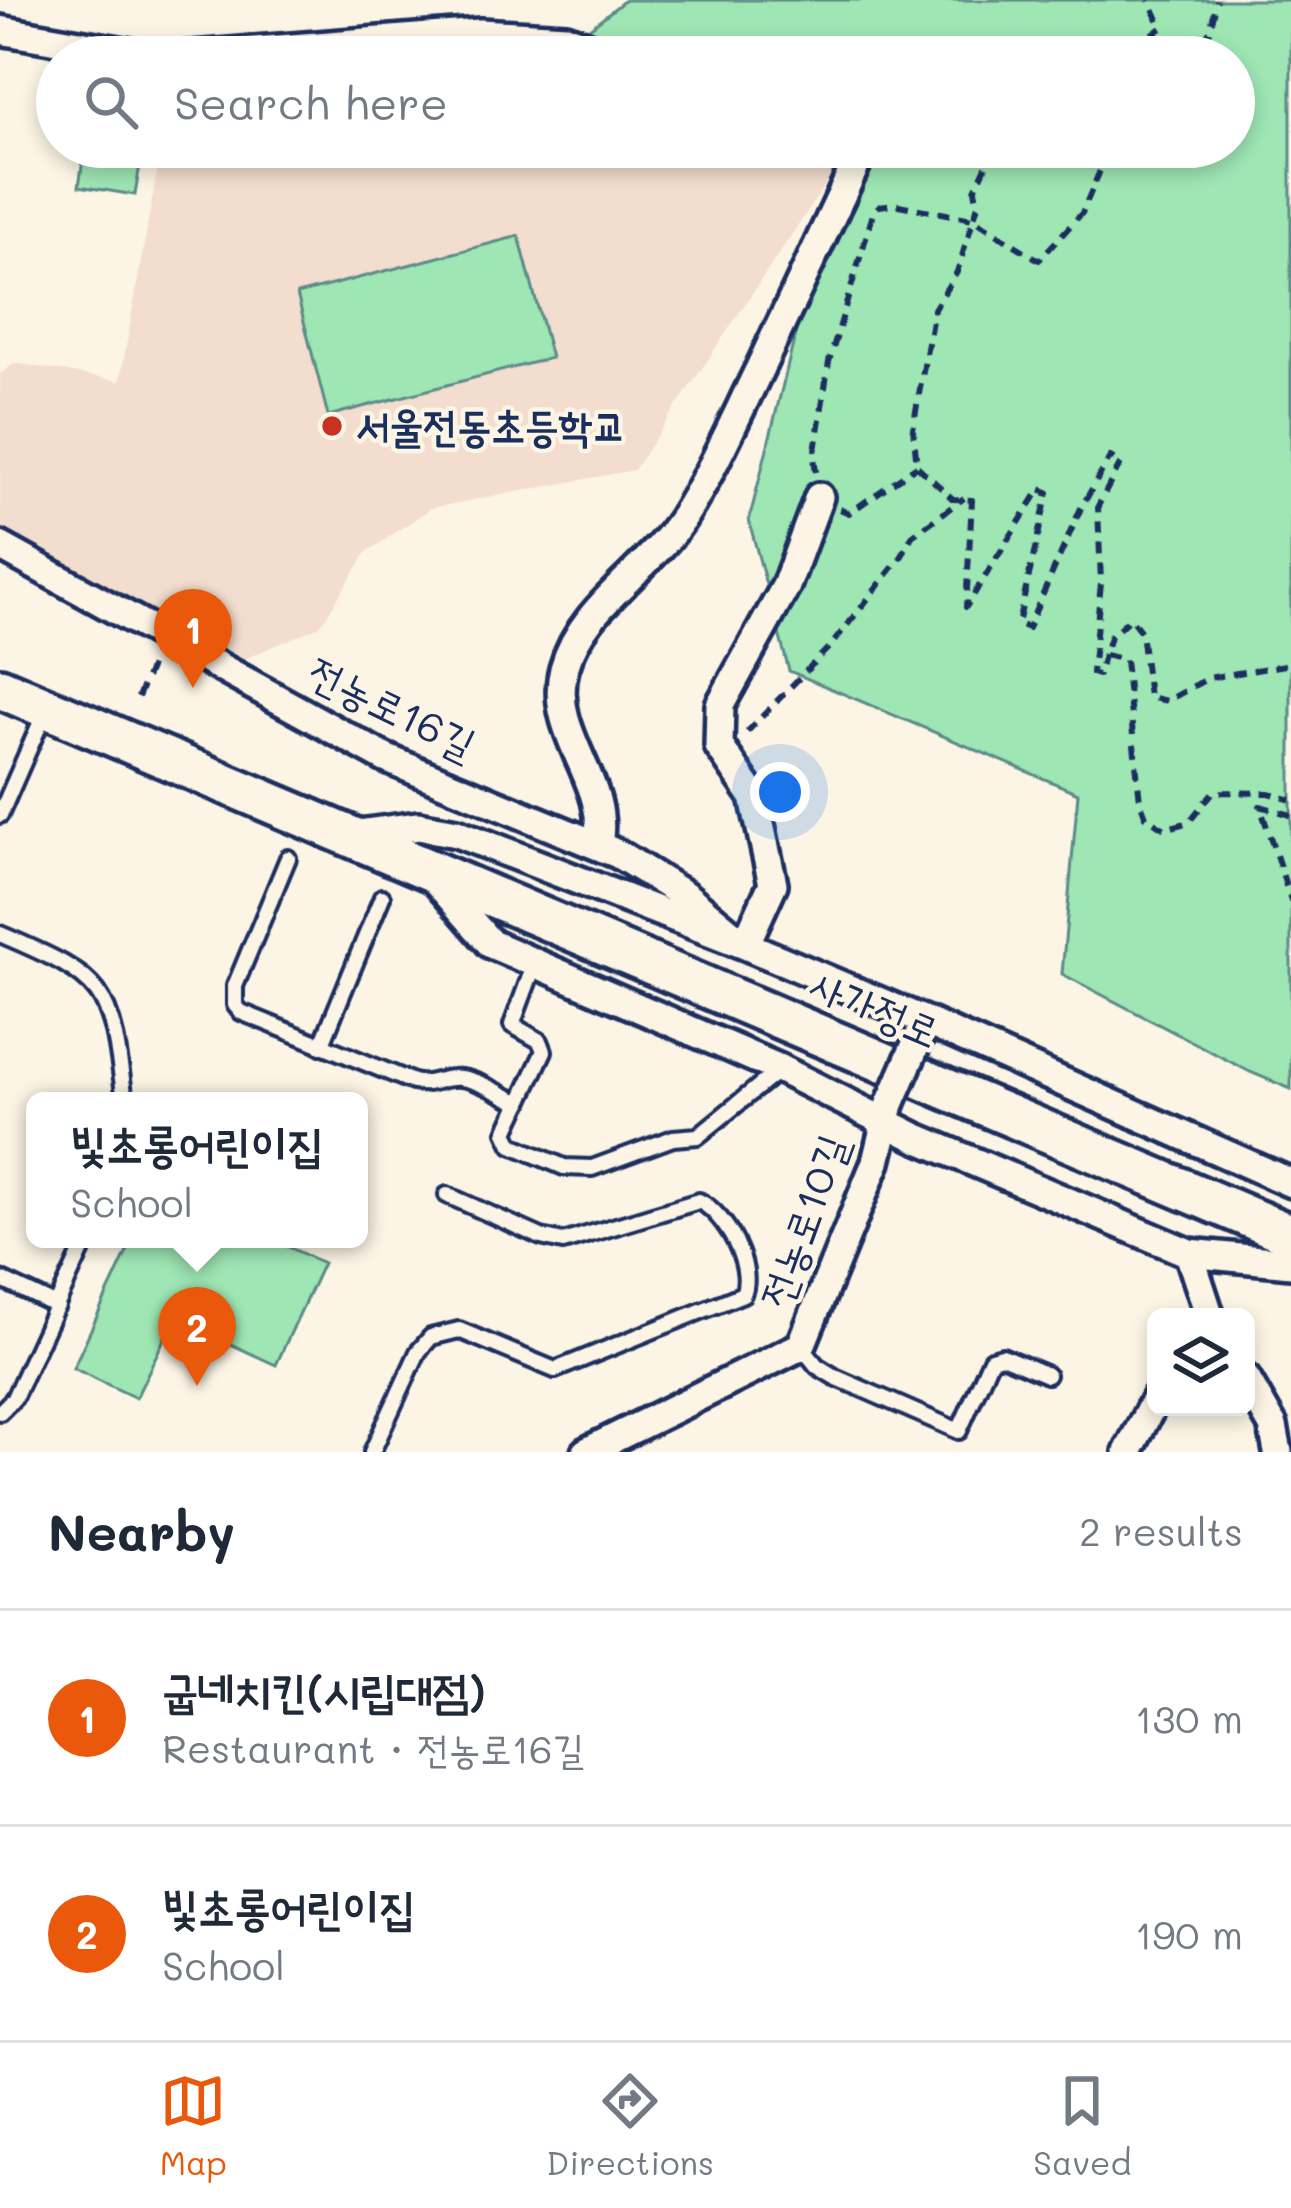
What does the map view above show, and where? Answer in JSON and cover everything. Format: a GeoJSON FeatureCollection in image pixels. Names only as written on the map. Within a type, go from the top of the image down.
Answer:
{"type":"FeatureCollection","features":[{"type":"Feature","properties":{"kind":"main road","name":"사가정로"},"geometry":{"type":"LineString","coordinates":[[0,688],[1291,1235]]}},
{"type":"Feature","properties":{"kind":"street"},"geometry":{"type":"LineString","coordinates":[[0,30],[36,36]]}},
{"type":"Feature","properties":{"kind":"street"},"geometry":{"type":"LineString","coordinates":[[442,36],[532,36]]}},
{"type":"Feature","properties":{"kind":"street"},"geometry":{"type":"LineString","coordinates":[[598,844],[599,802],[575,753],[559,700],[564,667],[596,612],[680,523],[730,430],[854,168]]}},
{"type":"Feature","properties":{"kind":"street"},"geometry":{"type":"LineString","coordinates":[[745,945],[773,884],[754,797],[718,746],[720,705],[786,586],[819,497]]}},
{"type":"Feature","properties":{"kind":"street","name":"전농로16길"},"geometry":{"type":"LineString","coordinates":[[0,546],[385,758],[598,844],[686,896],[745,945]]}},
{"type":"Feature","properties":{"kind":"street"},"geometry":{"type":"LineString","coordinates":[[348,836],[418,826],[457,833],[745,945],[922,1028],[1291,1183]]}},
{"type":"Feature","properties":{"kind":"street","name":"사가정로"},"geometry":{"type":"LineString","coordinates":[[423,866],[491,944],[887,1112],[1189,1253],[1291,1263]]}},
{"type":"Feature","properties":{"kind":"street","name":"전농로10길"},"geometry":{"type":"LineString","coordinates":[[586,1452],[801,1346],[876,1162],[887,1112],[922,1028]]}},
{"type":"Feature","properties":{"kind":"street"},"geometry":{"type":"LineString","coordinates":[[1189,1253],[1204,1308]]}},
{"type":"Feature","properties":{"kind":"street"},"geometry":{"type":"LineString","coordinates":[[1255,1395],[1273,1426],[1278,1452]]}},
{"type":"Feature","properties":{"kind":"street"},"geometry":{"type":"LineString","coordinates":[[1128,1452],[1147,1415]]}},
{"type":"Feature","properties":{"kind":"lane"},"geometry":{"type":"LineString","coordinates":[[0,815],[47,708]]}},
{"type":"Feature","properties":{"kind":"lane"},"geometry":{"type":"LineString","coordinates":[[288,858],[233,996],[235,1005],[250,1018],[421,1084],[464,1079],[520,1103]]}},
{"type":"Feature","properties":{"kind":"lane"},"geometry":{"type":"LineString","coordinates":[[321,1046],[382,898]]}},
{"type":"Feature","properties":{"kind":"lane"},"geometry":{"type":"LineString","coordinates":[[0,934],[64,962],[108,1004],[124,1092]]}},
{"type":"Feature","properties":{"kind":"lane"},"geometry":{"type":"LineString","coordinates":[[535,963],[512,1025],[540,1041],[544,1052],[506,1132],[508,1142],[564,1167],[582,1171],[674,1138],[698,1136],[780,1069]]}},
{"type":"Feature","properties":{"kind":"lane"},"geometry":{"type":"LineString","coordinates":[[372,1452],[418,1352],[431,1337],[459,1330],[555,1370],[743,1294],[747,1287],[746,1269],[718,1214],[699,1201],[563,1242],[541,1237],[447,1195]]}},
{"type":"Feature","properties":{"kind":"lane"},"geometry":{"type":"LineString","coordinates":[[0,1412],[14,1398],[83,1248]]}},
{"type":"Feature","properties":{"kind":"lane"},"geometry":{"type":"LineString","coordinates":[[0,1280],[57,1306]]}},
{"type":"Feature","properties":{"kind":"lane"},"geometry":{"type":"LineString","coordinates":[[801,1346],[817,1366],[835,1377],[959,1431],[991,1359],[1002,1355],[1047,1375]]}},
{"type":"Feature","properties":{"kind":"path"},"geometry":{"type":"LineString","coordinates":[[1149,0],[1162,28],[1149,36]]}},
{"type":"Feature","properties":{"kind":"path"},"geometry":{"type":"LineString","coordinates":[[1206,36],[1217,0]]}},
{"type":"Feature","properties":{"kind":"path"},"geometry":{"type":"LineString","coordinates":[[985,168],[975,190],[977,205],[957,272],[934,309],[913,428],[917,466],[953,499],[972,500],[966,607],[1040,489],[1048,492],[1018,624],[1028,628],[1081,508],[1110,457],[1120,463],[1098,506],[1101,583],[1092,673],[1098,675],[1110,638],[1130,618],[1141,632],[1150,698],[1167,701],[1208,677],[1291,664]]}},
{"type":"Feature","properties":{"kind":"path"},"geometry":{"type":"LineString","coordinates":[[917,466],[849,513],[819,497],[814,457],[829,362],[873,214],[879,206],[893,203],[973,219],[1039,260],[1082,213],[1101,168]]}},
{"type":"Feature","properties":{"kind":"path"},"geometry":{"type":"LineString","coordinates":[[747,788],[741,746],[749,728],[833,643],[902,556],[912,536],[964,498]]}},
{"type":"Feature","properties":{"kind":"path"},"geometry":{"type":"LineString","coordinates":[[138,697],[164,634]]}},
{"type":"Feature","properties":{"kind":"path"},"geometry":{"type":"LineString","coordinates":[[1105,655],[1125,660],[1140,801],[1146,818],[1166,830],[1189,822],[1214,792],[1269,793],[1291,800]]}},
{"type":"Feature","properties":{"kind":"path"},"geometry":{"type":"LineString","coordinates":[[1291,815],[1260,806],[1291,901]]}},
{"type":"Feature","properties":{"kind":"shaded area","name":"서울전동초등학교"},"geometry":{"type":"Polygon","coordinates":[[[158,168],[836,168],[634,470],[431,508],[367,552],[320,626],[244,659],[0,530],[0,374],[15,363],[120,381],[158,168]]]}},
{"type":"Feature","properties":{"kind":"green space"},"geometry":{"type":"Polygon","coordinates":[[[625,0],[1291,0],[1291,1089],[1062,974],[1078,793],[789,671],[749,521],[837,168],[1255,168],[1255,36],[579,36],[625,0]]]}},
{"type":"Feature","properties":{"kind":"green space"},"geometry":{"type":"Polygon","coordinates":[[[82,168],[140,168],[135,195],[79,186],[82,168]]]}},
{"type":"Feature","properties":{"kind":"green space"},"geometry":{"type":"Polygon","coordinates":[[[519,236],[551,358],[328,416],[297,294],[519,236]]]}},
{"type":"Feature","properties":{"kind":"green space"},"geometry":{"type":"Polygon","coordinates":[[[129,1248],[290,1248],[323,1263],[276,1365],[174,1318],[136,1398],[73,1368],[129,1248]]]}},
{"type":"Feature","properties":{"kind":"place","name":"서울전동초등학교"},"geometry":{"type":"Point","coordinates":[332,426]}},
{"type":"Feature","properties":{"kind":"place","name":"굽네치킨(시립대점)"},"geometry":{"type":"Point","coordinates":[193,688]}},
{"type":"Feature","properties":{"kind":"place","name":"빛초롱어린이집"},"geometry":{"type":"Point","coordinates":[197,1386]}}]}
